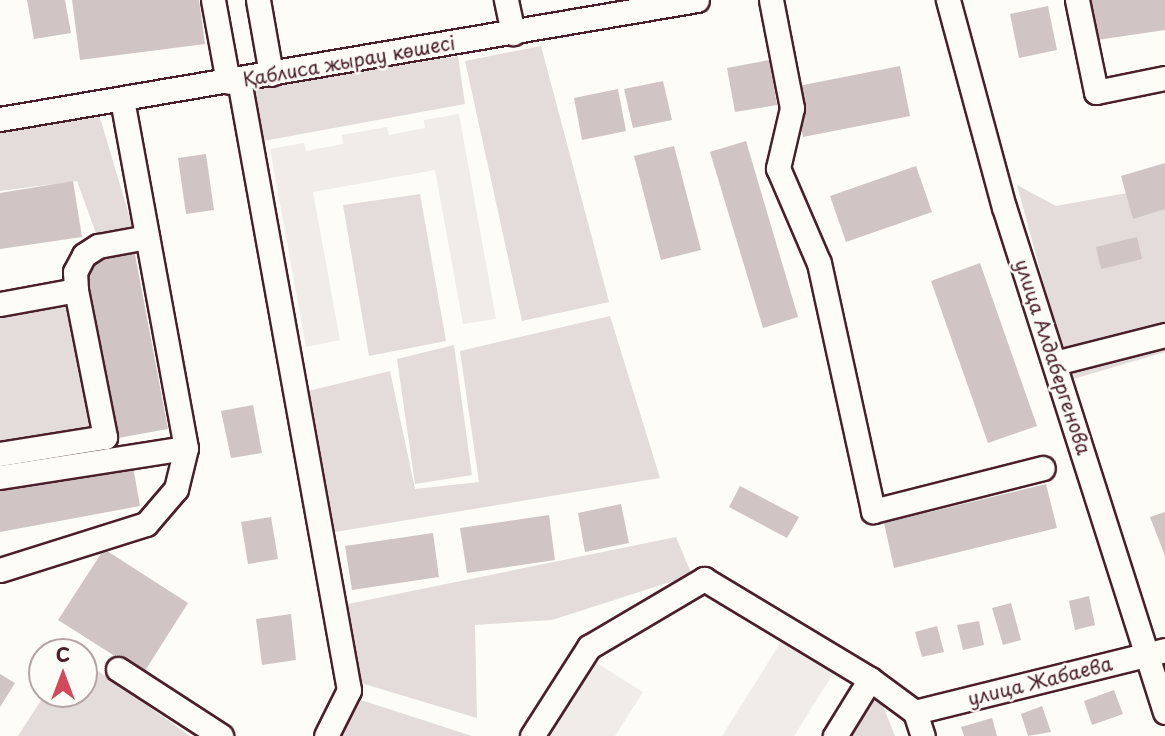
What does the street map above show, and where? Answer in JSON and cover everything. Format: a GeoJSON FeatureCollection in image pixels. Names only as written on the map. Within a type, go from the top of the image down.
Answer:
{"type":"FeatureCollection","features":[{"type":"Feature","properties":{"kind":"street"},"geometry":{"type":"LineString","coordinates":[[213,0],[234,81],[349,691],[326,736]]}},
{"type":"Feature","properties":{"kind":"street"},"geometry":{"type":"LineString","coordinates":[[258,0],[271,75]]}},
{"type":"Feature","properties":{"kind":"street"},"geometry":{"type":"LineString","coordinates":[[506,0],[513,33]]}},
{"type":"Feature","properties":{"kind":"street","name":"Қаблиса жырау көшесі"},"geometry":{"type":"LineString","coordinates":[[0,119],[271,75],[697,0]]}},
{"type":"Feature","properties":{"kind":"street"},"geometry":{"type":"LineString","coordinates":[[771,0],[792,108],[778,168],[819,263],[873,512],[1044,468]]}},
{"type":"Feature","properties":{"kind":"street","name":"улица Алдабергенова"},"geometry":{"type":"LineString","coordinates":[[948,0],[1004,207],[1055,363],[1156,652],[1165,712]]}},
{"type":"Feature","properties":{"kind":"street"},"geometry":{"type":"LineString","coordinates":[[1077,0],[1096,92],[1165,78]]}},
{"type":"Feature","properties":{"kind":"street"},"geometry":{"type":"LineString","coordinates":[[0,570],[146,524],[176,489],[186,448],[122,100]]}},
{"type":"Feature","properties":{"kind":"street"},"geometry":{"type":"LineString","coordinates":[[0,454],[105,437],[76,290],[75,272],[84,255],[98,246],[147,237]]}},
{"type":"Feature","properties":{"kind":"street"},"geometry":{"type":"LineString","coordinates":[[0,304],[76,290]]}},
{"type":"Feature","properties":{"kind":"street"},"geometry":{"type":"LineString","coordinates":[[1055,363],[1165,335]]}},
{"type":"Feature","properties":{"kind":"street"},"geometry":{"type":"LineString","coordinates":[[0,477],[186,448]]}},
{"type":"Feature","properties":{"kind":"street"},"geometry":{"type":"LineString","coordinates":[[532,736],[589,647],[704,579],[870,679],[915,712],[923,736]]}},
{"type":"Feature","properties":{"kind":"street","name":"улица Жабаева"},"geometry":{"type":"LineString","coordinates":[[915,712],[1156,652]]}},
{"type":"Feature","properties":{"kind":"street"},"geometry":{"type":"LineString","coordinates":[[118,669],[221,736]]}},
{"type":"Feature","properties":{"kind":"street"},"geometry":{"type":"LineString","coordinates":[[835,736],[870,679]]}},
{"type":"Feature","properties":{"kind":"shaded area"},"geometry":{"type":"Polygon","coordinates":[[[541,46],[609,302],[522,321],[465,61],[541,46]]]}},
{"type":"Feature","properties":{"kind":"shaded area"},"geometry":{"type":"Polygon","coordinates":[[[458,56],[465,104],[263,141],[253,89],[458,56]]]}},
{"type":"Feature","properties":{"kind":"shaded area"},"geometry":{"type":"Polygon","coordinates":[[[98,111],[134,232],[98,239],[77,181],[0,191],[0,128],[98,111]]]}},
{"type":"Feature","properties":{"kind":"shaded area"},"geometry":{"type":"Polygon","coordinates":[[[459,114],[496,319],[463,324],[435,170],[313,192],[340,340],[306,347],[270,149],[304,143],[306,151],[343,144],[342,135],[387,127],[389,135],[425,128],[424,120],[459,114]]]}},
{"type":"Feature","properties":{"kind":"shaded area"},"geometry":{"type":"Polygon","coordinates":[[[1017,185],[1056,206],[1165,186],[1165,352],[1070,380],[1017,185]]]}},
{"type":"Feature","properties":{"kind":"shaded area"},"geometry":{"type":"Polygon","coordinates":[[[420,194],[446,341],[369,356],[343,205],[420,194]]]}},
{"type":"Feature","properties":{"kind":"shaded area"},"geometry":{"type":"Polygon","coordinates":[[[66,302],[92,428],[0,444],[0,313],[66,302]]]}},
{"type":"Feature","properties":{"kind":"shaded area"},"geometry":{"type":"Polygon","coordinates":[[[610,316],[660,478],[329,533],[300,393],[390,371],[415,489],[479,482],[460,351],[610,316]]]}},
{"type":"Feature","properties":{"kind":"shaded area"},"geometry":{"type":"Polygon","coordinates":[[[454,345],[472,475],[415,484],[397,359],[454,345]]]}},
{"type":"Feature","properties":{"kind":"shaded area"},"geometry":{"type":"Polygon","coordinates":[[[676,537],[692,575],[552,620],[475,625],[477,718],[361,683],[343,605],[676,537]]]}},
{"type":"Feature","properties":{"kind":"shaded area"},"geometry":{"type":"Polygon","coordinates":[[[784,637],[836,669],[794,736],[722,736],[784,637]]]}},
{"type":"Feature","properties":{"kind":"shaded area"},"geometry":{"type":"Polygon","coordinates":[[[595,662],[643,692],[615,736],[549,736],[595,662]]]}},
{"type":"Feature","properties":{"kind":"shaded area"},"geometry":{"type":"Polygon","coordinates":[[[98,671],[190,736],[18,736],[36,708],[98,708],[98,671]]]}},
{"type":"Feature","properties":{"kind":"shaded area"},"geometry":{"type":"Polygon","coordinates":[[[875,686],[895,736],[847,736],[875,686]]]}},
{"type":"Feature","properties":{"kind":"shaded area"},"geometry":{"type":"Polygon","coordinates":[[[361,700],[472,736],[342,736],[361,700]]]}},
{"type":"Feature","properties":{"kind":"building"},"geometry":{"type":"Polygon","coordinates":[[[27,0],[65,0],[71,33],[34,39],[27,0]]]}},
{"type":"Feature","properties":{"kind":"building"},"geometry":{"type":"Polygon","coordinates":[[[72,0],[199,0],[205,44],[80,60],[72,0]]]}},
{"type":"Feature","properties":{"kind":"building"},"geometry":{"type":"Polygon","coordinates":[[[1091,0],[1165,0],[1165,30],[1097,40],[1091,0]]]}},
{"type":"Feature","properties":{"kind":"building"},"geometry":{"type":"Polygon","coordinates":[[[1048,6],[1057,50],[1019,58],[1010,14],[1048,6]]]}},
{"type":"Feature","properties":{"kind":"building"},"geometry":{"type":"Polygon","coordinates":[[[769,60],[777,105],[735,112],[727,68],[769,60]]]}},
{"type":"Feature","properties":{"kind":"building"},"geometry":{"type":"Polygon","coordinates":[[[900,66],[910,116],[803,137],[793,87],[900,66]]]}},
{"type":"Feature","properties":{"kind":"building"},"geometry":{"type":"Polygon","coordinates":[[[663,81],[672,120],[633,128],[624,89],[663,81]]]}},
{"type":"Feature","properties":{"kind":"building"},"geometry":{"type":"Polygon","coordinates":[[[618,89],[626,131],[582,140],[574,98],[618,89]]]}},
{"type":"Feature","properties":{"kind":"building"},"geometry":{"type":"Polygon","coordinates":[[[746,141],[798,317],[763,328],[710,152],[746,141]]]}},
{"type":"Feature","properties":{"kind":"building"},"geometry":{"type":"Polygon","coordinates":[[[674,146],[701,250],[661,260],[634,156],[674,146]]]}},
{"type":"Feature","properties":{"kind":"building"},"geometry":{"type":"Polygon","coordinates":[[[206,154],[214,210],[186,214],[178,158],[206,154]]]}},
{"type":"Feature","properties":{"kind":"building"},"geometry":{"type":"Polygon","coordinates":[[[1165,163],[1165,209],[1133,219],[1121,176],[1165,163]]]}},
{"type":"Feature","properties":{"kind":"building"},"geometry":{"type":"Polygon","coordinates":[[[916,166],[932,212],[846,242],[830,196],[916,166]]]}},
{"type":"Feature","properties":{"kind":"building"},"geometry":{"type":"Polygon","coordinates":[[[73,181],[82,237],[0,249],[0,193],[73,181]]]}},
{"type":"Feature","properties":{"kind":"building"},"geometry":{"type":"Polygon","coordinates":[[[1137,237],[1142,259],[1101,269],[1096,247],[1137,237]]]}},
{"type":"Feature","properties":{"kind":"building"},"geometry":{"type":"Polygon","coordinates":[[[134,249],[168,429],[118,438],[84,258],[134,249]]]}},
{"type":"Feature","properties":{"kind":"building"},"geometry":{"type":"Polygon","coordinates":[[[980,263],[1037,426],[988,443],[931,281],[980,263]]]}},
{"type":"Feature","properties":{"kind":"building"},"geometry":{"type":"Polygon","coordinates":[[[253,405],[262,453],[231,458],[221,411],[253,405]]]}},
{"type":"Feature","properties":{"kind":"building"},"geometry":{"type":"Polygon","coordinates":[[[133,466],[140,506],[0,532],[0,490],[133,466]]]}},
{"type":"Feature","properties":{"kind":"building"},"geometry":{"type":"Polygon","coordinates":[[[1046,484],[1057,528],[894,568],[884,523],[1046,484]]]}},
{"type":"Feature","properties":{"kind":"building"},"geometry":{"type":"Polygon","coordinates":[[[740,486],[799,517],[787,538],[729,507],[740,486]]]}},
{"type":"Feature","properties":{"kind":"building"},"geometry":{"type":"Polygon","coordinates":[[[621,504],[629,543],[585,552],[578,513],[621,504]]]}},
{"type":"Feature","properties":{"kind":"building"},"geometry":{"type":"Polygon","coordinates":[[[1165,512],[1165,556],[1150,517],[1165,512]]]}},
{"type":"Feature","properties":{"kind":"building"},"geometry":{"type":"Polygon","coordinates":[[[549,515],[555,560],[467,573],[460,528],[549,515]]]}},
{"type":"Feature","properties":{"kind":"building"},"geometry":{"type":"Polygon","coordinates":[[[271,517],[278,559],[248,564],[241,522],[271,517]]]}},
{"type":"Feature","properties":{"kind":"building"},"geometry":{"type":"Polygon","coordinates":[[[433,533],[439,577],[352,590],[345,546],[433,533]]]}},
{"type":"Feature","properties":{"kind":"building"},"geometry":{"type":"Polygon","coordinates":[[[104,549],[188,603],[143,674],[98,645],[98,638],[86,638],[58,620],[104,549]]]}},
{"type":"Feature","properties":{"kind":"building"},"geometry":{"type":"Polygon","coordinates":[[[1089,596],[1095,625],[1075,630],[1069,601],[1089,596]]]}},
{"type":"Feature","properties":{"kind":"building"},"geometry":{"type":"Polygon","coordinates":[[[1011,603],[1021,640],[1003,645],[992,608],[1011,603]]]}},
{"type":"Feature","properties":{"kind":"building"},"geometry":{"type":"Polygon","coordinates":[[[291,614],[296,660],[262,665],[256,619],[291,614]]]}},
{"type":"Feature","properties":{"kind":"building"},"geometry":{"type":"Polygon","coordinates":[[[979,621],[984,645],[963,650],[957,625],[979,621]]]}},
{"type":"Feature","properties":{"kind":"building"},"geometry":{"type":"Polygon","coordinates":[[[937,626],[944,652],[922,657],[915,632],[937,626]]]}},
{"type":"Feature","properties":{"kind":"building"},"geometry":{"type":"Polygon","coordinates":[[[0,674],[15,683],[0,707],[0,674]]]}},
{"type":"Feature","properties":{"kind":"building"},"geometry":{"type":"Polygon","coordinates":[[[1114,690],[1123,714],[1092,725],[1084,701],[1114,690]]]}},
{"type":"Feature","properties":{"kind":"building"},"geometry":{"type":"Polygon","coordinates":[[[1042,706],[1051,732],[1028,736],[1021,714],[1042,706]]]}},
{"type":"Feature","properties":{"kind":"building"},"geometry":{"type":"Polygon","coordinates":[[[992,718],[997,736],[964,736],[961,727],[992,718]]]}}]}
